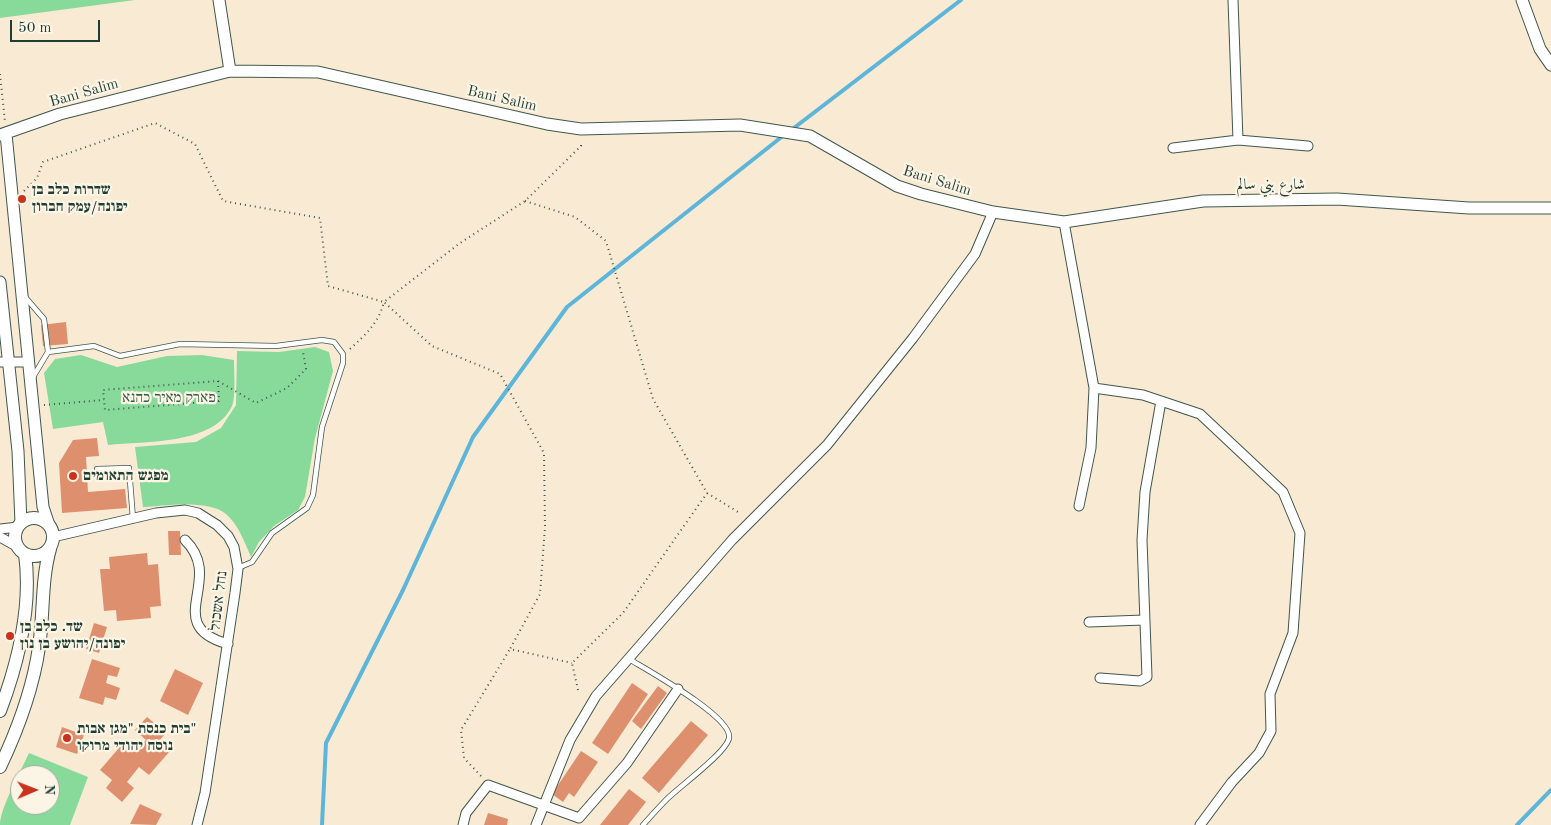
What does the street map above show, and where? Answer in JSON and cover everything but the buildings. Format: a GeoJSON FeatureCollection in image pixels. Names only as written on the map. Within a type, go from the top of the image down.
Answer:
{"type":"FeatureCollection","features":[{"type":"Feature","properties":{"kind":"main road"},"geometry":{"type":"LineString","coordinates":[[0,711],[11,674],[25,608],[27,580],[21,551],[15,537],[19,525],[26,520],[38,518],[49,525],[51,543],[44,575],[39,648],[32,679],[12,742],[0,767]]}},
{"type":"Feature","properties":{"kind":"main road"},"geometry":{"type":"LineString","coordinates":[[21,551],[36,556],[51,543]]}},
{"type":"Feature","properties":{"kind":"street"},"geometry":{"type":"LineString","coordinates":[[219,0],[230,71]]}},
{"type":"Feature","properties":{"kind":"street"},"geometry":{"type":"LineString","coordinates":[[1233,0],[1238,83],[1238,140]]}},
{"type":"Feature","properties":{"kind":"street"},"geometry":{"type":"LineString","coordinates":[[1522,0],[1540,49],[1551,65]]}},
{"type":"Feature","properties":{"kind":"street","name":"Bani Salim"},"geometry":{"type":"LineString","coordinates":[[3,135],[60,114],[230,71],[318,72],[548,124],[581,129],[740,125],[810,136],[897,186],[993,212]]}},
{"type":"Feature","properties":{"kind":"street"},"geometry":{"type":"LineString","coordinates":[[3,135],[12,192],[43,507],[49,525]]}},
{"type":"Feature","properties":{"kind":"street"},"geometry":{"type":"LineString","coordinates":[[1174,148],[1238,140],[1308,146]]}},
{"type":"Feature","properties":{"kind":"street","name":"شارع بني سالم"},"geometry":{"type":"LineString","coordinates":[[993,212],[1064,222],[1203,201],[1337,200],[1468,208],[1551,208]]}},
{"type":"Feature","properties":{"kind":"street"},"geometry":{"type":"LineString","coordinates":[[539,824],[544,805],[570,740],[596,696],[732,540],[827,445],[913,338],[974,254],[993,212]]}},
{"type":"Feature","properties":{"kind":"street"},"geometry":{"type":"LineString","coordinates":[[1064,222],[1094,388],[1092,448],[1079,506]]}},
{"type":"Feature","properties":{"kind":"street"},"geometry":{"type":"LineString","coordinates":[[0,282],[4,362],[21,480],[19,525],[0,530]]}},
{"type":"Feature","properties":{"kind":"street"},"geometry":{"type":"LineString","coordinates":[[4,362],[29,362]]}},
{"type":"Feature","properties":{"kind":"street"},"geometry":{"type":"LineString","coordinates":[[1094,388],[1143,395],[1200,414],[1284,492],[1300,533],[1293,633],[1270,694],[1271,731],[1259,753],[1232,782],[1200,825]]}},
{"type":"Feature","properties":{"kind":"street"},"geometry":{"type":"LineString","coordinates":[[1100,678],[1140,681],[1147,677],[1142,540],[1145,492],[1161,401]]}},
{"type":"Feature","properties":{"kind":"street","name":"נחל אשכול"},"geometry":{"type":"LineString","coordinates":[[51,543],[133,519],[185,510],[207,516],[228,536],[236,556],[238,569],[205,793],[197,825]]}},
{"type":"Feature","properties":{"kind":"street"},"geometry":{"type":"LineString","coordinates":[[0,537],[21,551]]}},
{"type":"Feature","properties":{"kind":"street"},"geometry":{"type":"LineString","coordinates":[[185,540],[194,548],[199,558],[200,571],[195,612],[196,623],[202,632],[213,640],[228,644]]}},
{"type":"Feature","properties":{"kind":"street"},"geometry":{"type":"LineString","coordinates":[[1089,622],[1144,620]]}},
{"type":"Feature","properties":{"kind":"street"},"geometry":{"type":"LineString","coordinates":[[463,825],[466,813],[488,785],[579,818],[627,763],[678,689]]}},
{"type":"Feature","properties":{"kind":"lane"},"geometry":{"type":"LineString","coordinates":[[21,293],[44,319],[48,352],[31,381]]}},
{"type":"Feature","properties":{"kind":"lane"},"geometry":{"type":"LineString","coordinates":[[48,352],[94,346],[120,356],[180,344],[276,346],[322,340],[334,342],[343,354],[343,363],[322,427],[313,495],[308,508],[272,533],[252,562],[238,569]]}},
{"type":"Feature","properties":{"kind":"lane"},"geometry":{"type":"LineString","coordinates":[[97,469],[130,468],[133,519]]}},
{"type":"Feature","properties":{"kind":"lane"},"geometry":{"type":"LineString","coordinates":[[629,659],[678,689],[722,721],[729,729],[730,739],[722,751],[667,799],[643,825]]}},
{"type":"Feature","properties":{"kind":"path"},"geometry":{"type":"LineString","coordinates":[[0,74],[3,135]]}},
{"type":"Feature","properties":{"kind":"path"},"geometry":{"type":"LineString","coordinates":[[12,192],[25,191],[37,178],[43,162],[155,123],[195,144],[223,201],[320,218],[328,286],[384,302],[432,346],[500,374],[544,453],[545,527],[540,594],[510,649],[461,730],[464,758],[488,785]]}},
{"type":"Feature","properties":{"kind":"path"},"geometry":{"type":"LineString","coordinates":[[343,354],[372,329],[380,316],[384,302],[460,243],[525,201],[581,146],[581,129]]}},
{"type":"Feature","properties":{"kind":"path"},"geometry":{"type":"LineString","coordinates":[[525,201],[574,217],[606,241],[654,399],[707,493],[738,512]]}},
{"type":"Feature","properties":{"kind":"path"},"geometry":{"type":"LineString","coordinates":[[218,381],[219,401],[105,410],[103,390],[218,381],[256,404],[287,388],[306,368],[301,342]]}},
{"type":"Feature","properties":{"kind":"path"},"geometry":{"type":"LineString","coordinates":[[34,406],[104,400]]}},
{"type":"Feature","properties":{"kind":"path"},"geometry":{"type":"LineString","coordinates":[[572,663],[623,613],[707,493]]}},
{"type":"Feature","properties":{"kind":"path"},"geometry":{"type":"LineString","coordinates":[[510,649],[572,663]]}},
{"type":"Feature","properties":{"kind":"path"},"geometry":{"type":"LineString","coordinates":[[572,663],[578,690]]}},
{"type":"Feature","properties":{"kind":"green space"},"geometry":{"type":"Polygon","coordinates":[[[0,0],[135,0],[0,18],[0,0]]]}},
{"type":"Feature","properties":{"kind":"green space"},"geometry":{"type":"Polygon","coordinates":[[[315,347],[329,352],[333,371],[315,438],[305,497],[298,510],[274,526],[259,542],[251,557],[234,523],[226,514],[218,509],[209,506],[186,504],[143,507],[135,447],[196,442],[221,428],[236,405],[237,351],[279,352],[315,347]]]}},
{"type":"Feature","properties":{"kind":"green space","name":"פארק מאיר כהנא"},"geometry":{"type":"Polygon","coordinates":[[[81,355],[117,367],[167,356],[202,355],[234,360],[232,406],[223,419],[210,428],[177,439],[108,445],[103,422],[53,429],[44,373],[55,359],[81,355]]]}},
{"type":"Feature","properties":{"kind":"green space"},"geometry":{"type":"Polygon","coordinates":[[[29,753],[58,765],[23,765],[29,753]]]}},
{"type":"Feature","properties":{"kind":"green space"},"geometry":{"type":"Polygon","coordinates":[[[60,766],[88,777],[70,825],[0,825],[10,793],[10,815],[60,815],[60,766]]]}},
{"type":"Feature","properties":{"kind":"waterway"},"geometry":{"type":"LineString","coordinates":[[790,131],[961,0]]}},
{"type":"Feature","properties":{"kind":"waterway"},"geometry":{"type":"LineString","coordinates":[[322,825],[326,743],[403,590],[473,437],[567,307],[784,135]]}},
{"type":"Feature","properties":{"kind":"waterway"},"geometry":{"type":"LineString","coordinates":[[1517,825],[1551,790]]}},
{"type":"Feature","properties":{"kind":"place","name":"שדרות כלב בן יפונה/עמק חברון"},"geometry":{"type":"Point","coordinates":[22,199]}},
{"type":"Feature","properties":{"kind":"place","name":"מפגש התאומים"},"geometry":{"type":"Point","coordinates":[73,476]}},
{"type":"Feature","properties":{"kind":"place","name":"שד. כלב בן יפונה/יהושע בן נון"},"geometry":{"type":"Point","coordinates":[10,636]}},
{"type":"Feature","properties":{"kind":"place","name":"בית כנסת \"מגן אבות\" נוסח יהודי מרוקו"},"geometry":{"type":"Point","coordinates":[67,738]}}]}
